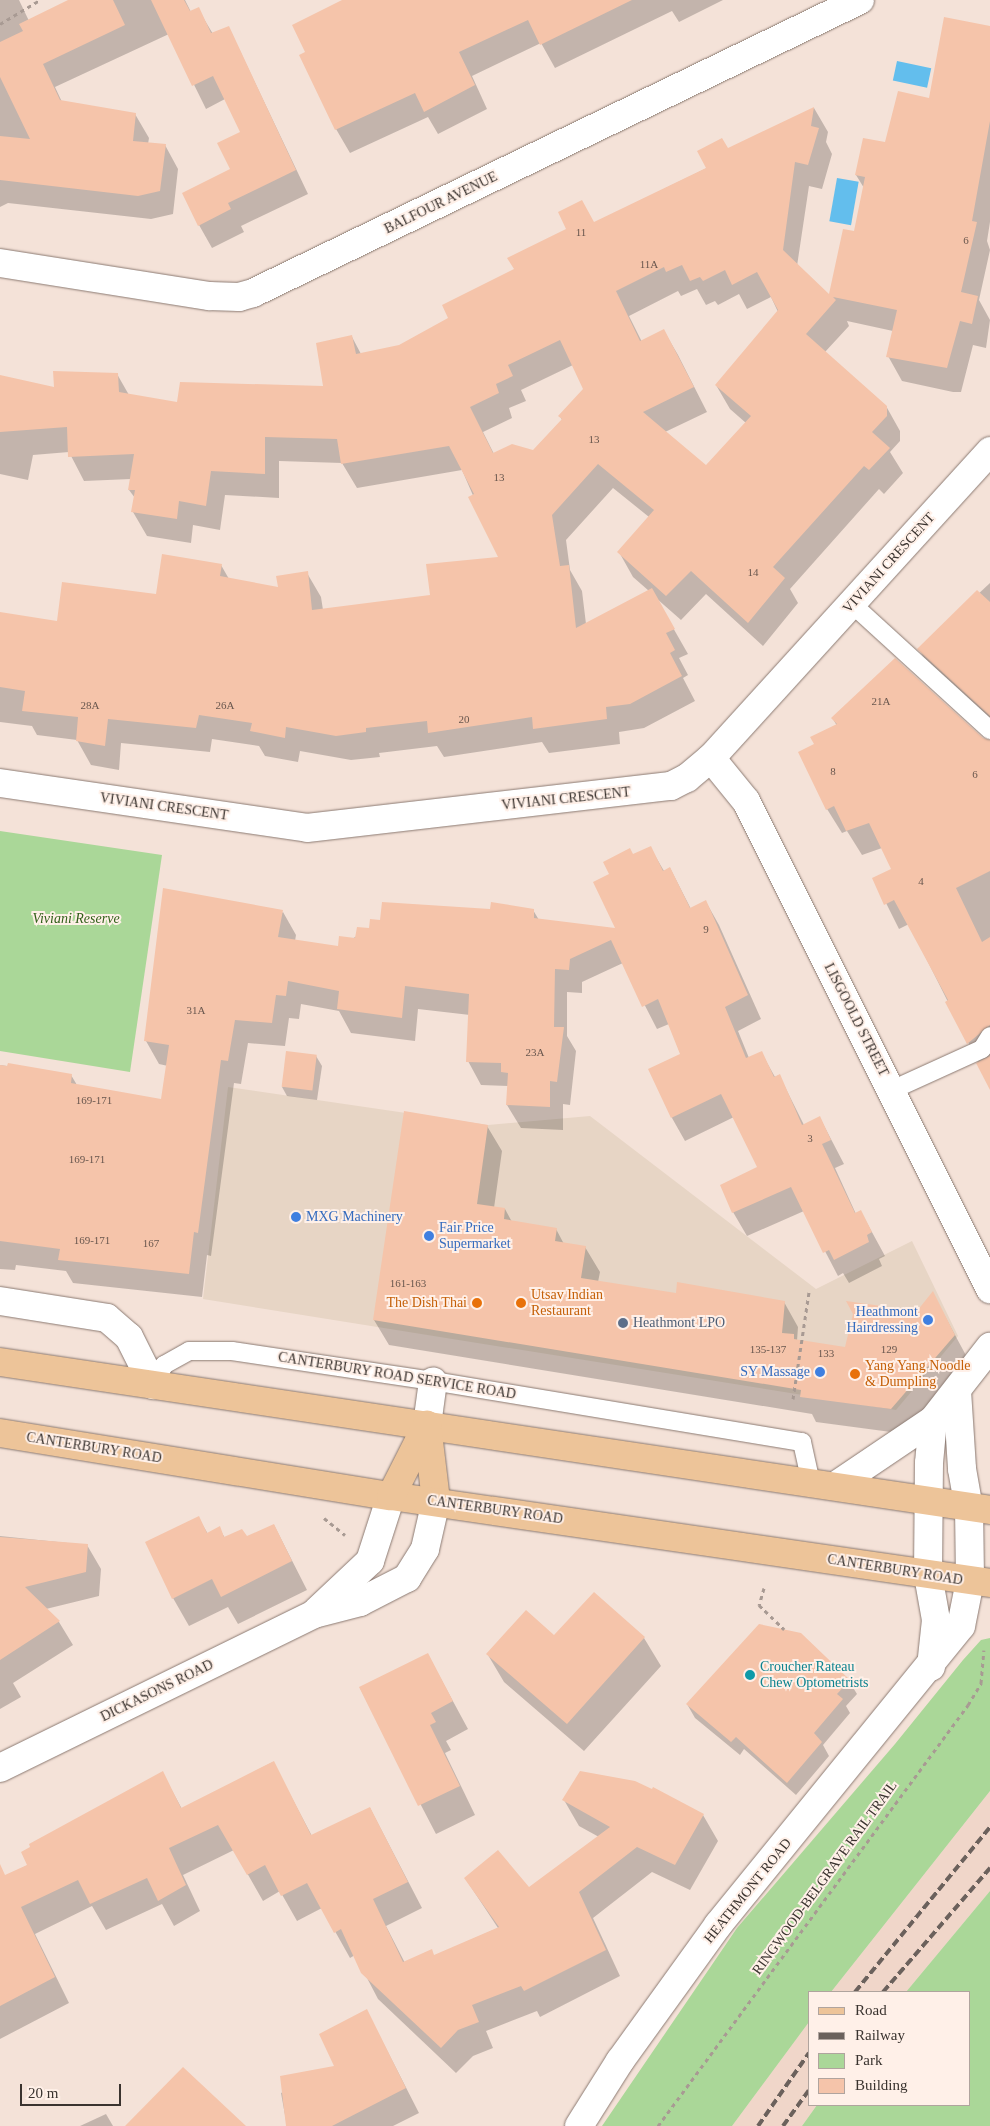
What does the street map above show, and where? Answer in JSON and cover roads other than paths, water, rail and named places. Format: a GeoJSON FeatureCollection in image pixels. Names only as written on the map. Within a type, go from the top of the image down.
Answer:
{"type":"FeatureCollection","features":[{"type":"Feature","properties":{"kind":"main road"},"geometry":{"type":"LineString","coordinates":[[0,1362],[979,1509]]}},
{"type":"Feature","properties":{"kind":"main road"},"geometry":{"type":"LineString","coordinates":[[391,1496],[427,1425]]}},
{"type":"Feature","properties":{"kind":"main road"},"geometry":{"type":"LineString","coordinates":[[427,1425],[436,1501]]}},
{"type":"Feature","properties":{"kind":"main road","name":"CANTERBURY ROAD"},"geometry":{"type":"LineString","coordinates":[[0,1433],[391,1496],[436,1501],[980,1582]]}},
{"type":"Feature","properties":{"kind":"street","name":"BALFOUR AVENUE"},"geometry":{"type":"LineString","coordinates":[[0,263],[209,296],[239,296],[253,293],[860,0]]}},
{"type":"Feature","properties":{"kind":"street","name":"VIVIANI CRESCENT"},"geometry":{"type":"LineString","coordinates":[[0,784],[307,828],[656,789],[687,778],[711,758],[990,451]]}},
{"type":"Feature","properties":{"kind":"street","name":"LISGOOLD STREET"},"geometry":{"type":"LineString","coordinates":[[711,758],[746,801],[990,1289]]}},
{"type":"Feature","properties":{"kind":"street"},"geometry":{"type":"LineString","coordinates":[[0,1301],[107,1318],[129,1337],[153,1385]]}},
{"type":"Feature","properties":{"kind":"street"},"geometry":{"type":"LineString","coordinates":[[823,1485],[933,1420],[990,1348]]}},
{"type":"Feature","properties":{"kind":"street"},"geometry":{"type":"LineString","coordinates":[[427,1425],[433,1381]]}},
{"type":"Feature","properties":{"kind":"street","name":"HEATHMONT ROAD"},"geometry":{"type":"LineString","coordinates":[[579,2126],[620,2061],[718,1925],[931,1667],[961,1626],[980,1582],[979,1509],[962,1469],[958,1390]]}},
{"type":"Feature","properties":{"kind":"street"},"geometry":{"type":"LineString","coordinates":[[931,1667],[936,1620],[928,1575],[929,1463],[933,1420]]}},
{"type":"Feature","properties":{"kind":"street","name":"DICKASONS ROAD"},"geometry":{"type":"LineString","coordinates":[[314,1614],[370,1561],[391,1496]]}},
{"type":"Feature","properties":{"kind":"street"},"geometry":{"type":"LineString","coordinates":[[370,1561],[407,1578],[426,1548],[436,1501]]}},
{"type":"Feature","properties":{"kind":"street","name":"DICKASONS ROAD"},"geometry":{"type":"LineString","coordinates":[[0,1768],[314,1614],[360,1602],[407,1578]]}},
{"type":"Feature","properties":{"kind":"lane"},"geometry":{"type":"LineString","coordinates":[[852,604],[990,730]]}},
{"type":"Feature","properties":{"kind":"lane"},"geometry":{"type":"LineString","coordinates":[[892,1090],[982,1049],[990,1036]]}},
{"type":"Feature","properties":{"kind":"lane","name":"CANTERBURY ROAD SERVICE ROAD"},"geometry":{"type":"LineString","coordinates":[[153,1385],[164,1365],[189,1351],[232,1351],[433,1381],[802,1442],[823,1485]]}},
{"type":"Feature","properties":{"kind":"water"},"geometry":{"type":"Polygon","coordinates":[[[897,61],[931,68],[927,88],[893,81],[897,61]]]}},
{"type":"Feature","properties":{"kind":"water"},"geometry":{"type":"Polygon","coordinates":[[[837,178],[859,182],[851,225],[829,221],[837,178]]]}},
{"type":"Feature","properties":{"kind":"railway"},"geometry":{"type":"LineString","coordinates":[[856,1991],[990,1827]]}},
{"type":"Feature","properties":{"kind":"railway"},"geometry":{"type":"LineString","coordinates":[[884,1991],[990,1868]]}},
{"type":"Feature","properties":{"kind":"railway"},"geometry":{"type":"LineString","coordinates":[[758,2126],[808,2054]]}},
{"type":"Feature","properties":{"kind":"railway"},"geometry":{"type":"LineString","coordinates":[[783,2126],[808,2091]]}},
{"type":"Feature","properties":{"kind":"place","name":"MXG Machinery"},"geometry":{"type":"Point","coordinates":[296,1217]}},
{"type":"Feature","properties":{"kind":"place","name":"Fair Price Supermarket"},"geometry":{"type":"Point","coordinates":[429,1236]}},
{"type":"Feature","properties":{"kind":"place","name":"The Dish Thai"},"geometry":{"type":"Point","coordinates":[477,1303]}},
{"type":"Feature","properties":{"kind":"place","name":"Utsav Indian Restaurant"},"geometry":{"type":"Point","coordinates":[521,1303]}},
{"type":"Feature","properties":{"kind":"place","name":"Heathmont Hairdressing"},"geometry":{"type":"Point","coordinates":[928,1320]}},
{"type":"Feature","properties":{"kind":"place","name":"Heathmont LPO"},"geometry":{"type":"Point","coordinates":[623,1323]}},
{"type":"Feature","properties":{"kind":"place","name":"SY Massage"},"geometry":{"type":"Point","coordinates":[820,1372]}},
{"type":"Feature","properties":{"kind":"place","name":"Yang Yang Noodle & Dumpling"},"geometry":{"type":"Point","coordinates":[855,1374]}},
{"type":"Feature","properties":{"kind":"place","name":"Croucher Rateau Chew Optometrists"},"geometry":{"type":"Point","coordinates":[750,1675]}},
{"type":"Feature","properties":{"kind":"park label","name":"Viviani Reserve"},"geometry":{"type":"Point","coordinates":[76,919]}}]}
